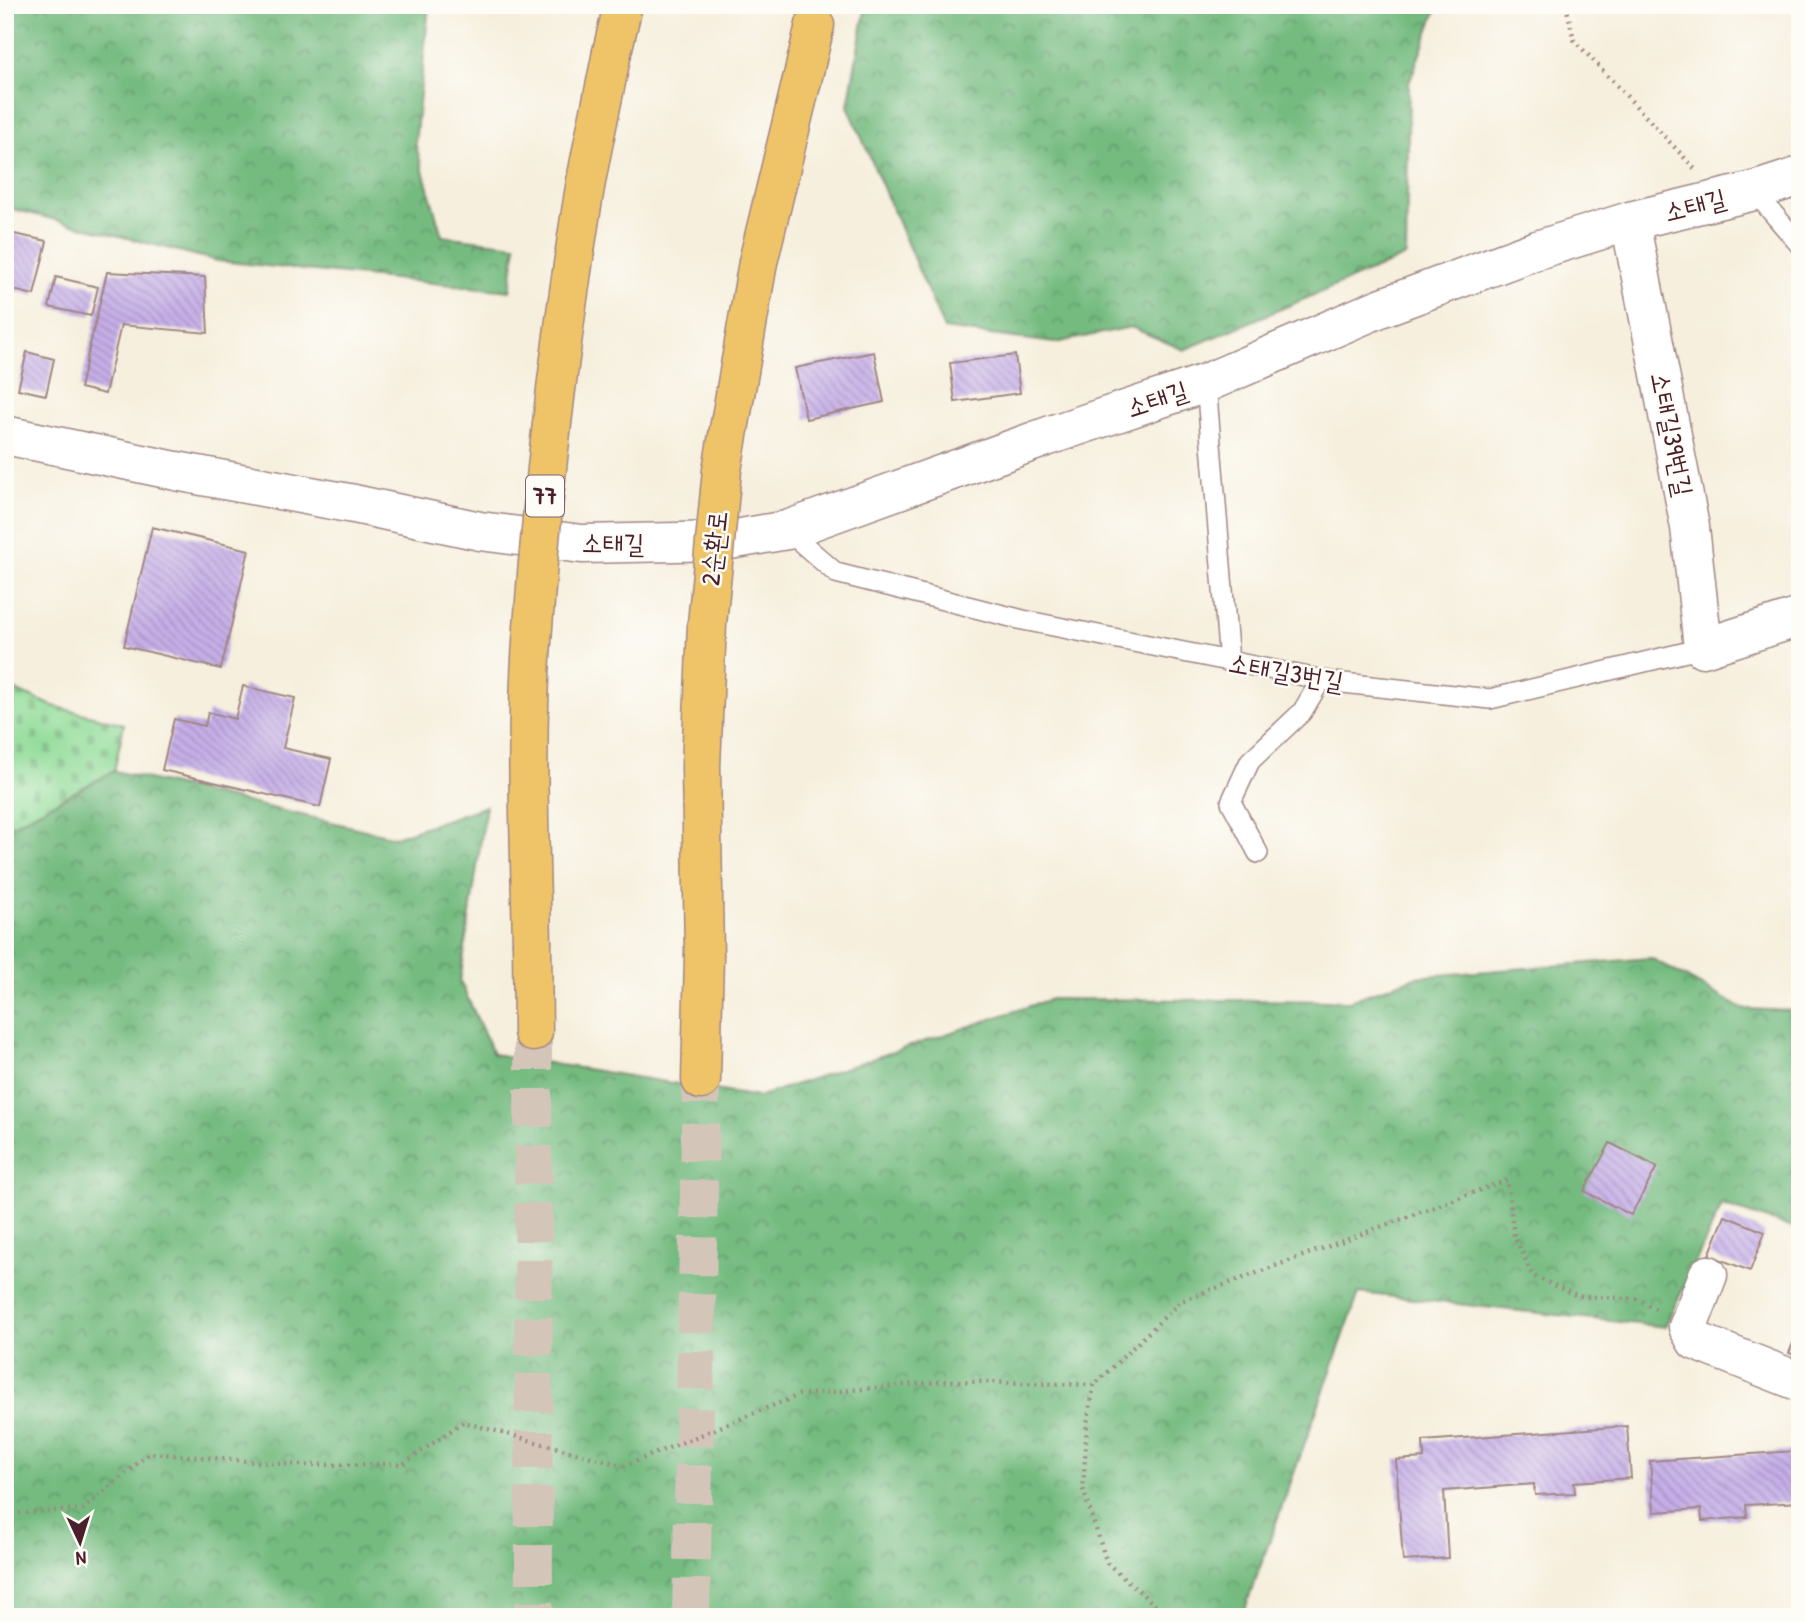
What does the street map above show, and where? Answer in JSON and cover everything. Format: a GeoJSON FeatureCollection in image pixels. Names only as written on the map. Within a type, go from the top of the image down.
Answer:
{"type":"FeatureCollection","features":[{"type":"Feature","properties":{"kind":"highway","name":"77"},"geometry":{"type":"LineString","coordinates":[[533,1032],[528,789],[532,643],[546,476],[584,190],[623,5]]}},
{"type":"Feature","properties":{"kind":"highway","name":"2순환로"},"geometry":{"type":"LineString","coordinates":[[701,1080],[704,956],[701,766],[706,624],[722,470],[758,262],[815,25]]}},
{"type":"Feature","properties":{"kind":"street","name":"소태길"},"geometry":{"type":"LineString","coordinates":[[5,435],[480,531],[582,544],[724,541],[787,530],[1057,433],[1206,383],[1380,308],[1534,251],[1630,221],[1800,176]]}},
{"type":"Feature","properties":{"kind":"street","name":"소태길39번길"},"geometry":{"type":"LineString","coordinates":[[1630,221],[1690,527],[1703,648]]}},
{"type":"Feature","properties":{"kind":"street","name":"소태길3번길"},"geometry":{"type":"LineString","coordinates":[[1703,648],[1800,617]]}},
{"type":"Feature","properties":{"kind":"street"},"geometry":{"type":"LineString","coordinates":[[1708,1275],[1688,1326],[1696,1341],[1800,1382]]}},
{"type":"Feature","properties":{"kind":"lane","name":"소태길"},"geometry":{"type":"LineString","coordinates":[[1738,194],[1800,245]]}},
{"type":"Feature","properties":{"kind":"lane","name":"소태길"},"geometry":{"type":"LineString","coordinates":[[1206,383],[1229,662]]}},
{"type":"Feature","properties":{"kind":"lane","name":"소태길3번길"},"geometry":{"type":"LineString","coordinates":[[787,530],[836,573],[1023,620],[1321,680],[1490,699],[1703,648]]}},
{"type":"Feature","properties":{"kind":"lane"},"geometry":{"type":"LineString","coordinates":[[1258,853],[1231,802],[1235,790],[1250,761],[1302,712],[1321,680]]}},
{"type":"Feature","properties":{"kind":"path"},"geometry":{"type":"LineString","coordinates":[[1566,5],[1574,40],[1738,194]]}},
{"type":"Feature","properties":{"kind":"path"},"geometry":{"type":"LineString","coordinates":[[1175,1617],[1164,1613],[1107,1563],[1083,1489],[1087,1424],[1094,1385],[1181,1301],[1507,1180],[1514,1235],[1533,1276],[1578,1296],[1638,1299],[1688,1326]]}},
{"type":"Feature","properties":{"kind":"path"},"geometry":{"type":"LineString","coordinates":[[5,1514],[83,1509],[150,1453],[296,1465],[403,1464],[463,1422],[624,1466],[799,1395],[948,1381],[1094,1385]]}},
{"type":"Feature","properties":{"kind":"green space"},"geometry":{"type":"Polygon","coordinates":[[[5,5],[429,5],[415,143],[442,236],[516,245],[510,291],[218,261],[5,207],[5,5]]]}},
{"type":"Feature","properties":{"kind":"green space"},"geometry":{"type":"Polygon","coordinates":[[[866,5],[1438,5],[1409,83],[1406,256],[1184,350],[1131,327],[1055,343],[944,329],[848,106],[866,5]]]}},
{"type":"Feature","properties":{"kind":"green space"},"geometry":{"type":"Polygon","coordinates":[[[5,686],[53,706],[124,724],[114,771],[5,829],[5,686]]]}},
{"type":"Feature","properties":{"kind":"green space"},"geometry":{"type":"Polygon","coordinates":[[[114,771],[395,837],[486,806],[460,981],[493,1054],[758,1097],[1051,999],[1349,1001],[1415,977],[1651,958],[1743,1009],[1800,1011],[1800,1230],[1722,1205],[1665,1327],[1359,1293],[1242,1617],[5,1617],[5,829],[114,771]]]}},
{"type":"Feature","properties":{"kind":"building"},"geometry":{"type":"Polygon","coordinates":[[[5,232],[47,241],[34,295],[5,288],[5,232]]]}},
{"type":"Feature","properties":{"kind":"building"},"geometry":{"type":"Polygon","coordinates":[[[107,272],[205,277],[208,333],[121,325],[105,394],[80,388],[107,272]]]}},
{"type":"Feature","properties":{"kind":"building"},"geometry":{"type":"Polygon","coordinates":[[[56,277],[98,287],[91,316],[49,307],[56,277]]]}},
{"type":"Feature","properties":{"kind":"building"},"geometry":{"type":"Polygon","coordinates":[[[27,352],[54,359],[46,395],[18,389],[27,352]]]}},
{"type":"Feature","properties":{"kind":"building"},"geometry":{"type":"Polygon","coordinates":[[[874,352],[884,402],[806,419],[795,368],[874,352]]]}},
{"type":"Feature","properties":{"kind":"building"},"geometry":{"type":"Polygon","coordinates":[[[1015,355],[1020,393],[955,402],[950,363],[1015,355]]]}},
{"type":"Feature","properties":{"kind":"building"},"geometry":{"type":"Polygon","coordinates":[[[152,527],[249,550],[221,669],[124,646],[152,527]]]}},
{"type":"Feature","properties":{"kind":"building"},"geometry":{"type":"Polygon","coordinates":[[[243,686],[295,698],[283,748],[331,759],[320,807],[162,770],[174,719],[205,726],[208,712],[235,719],[243,686]]]}},
{"type":"Feature","properties":{"kind":"building"},"geometry":{"type":"Polygon","coordinates":[[[1610,1143],[1657,1167],[1631,1215],[1584,1191],[1610,1143]]]}},
{"type":"Feature","properties":{"kind":"building"},"geometry":{"type":"Polygon","coordinates":[[[1725,1216],[1765,1232],[1750,1271],[1709,1255],[1725,1216]]]}},
{"type":"Feature","properties":{"kind":"building"},"geometry":{"type":"Polygon","coordinates":[[[1800,1327],[1800,1357],[1789,1353],[1800,1327]]]}},
{"type":"Feature","properties":{"kind":"building"},"geometry":{"type":"Polygon","coordinates":[[[1627,1426],[1631,1478],[1574,1482],[1575,1493],[1535,1495],[1534,1484],[1444,1491],[1448,1558],[1403,1561],[1396,1460],[1424,1458],[1423,1441],[1627,1426]]]}},
{"type":"Feature","properties":{"kind":"building"},"geometry":{"type":"Polygon","coordinates":[[[1796,1451],[1800,1502],[1746,1505],[1747,1517],[1702,1521],[1701,1509],[1654,1512],[1650,1461],[1796,1451]]]}},
{"type":"Feature","properties":{"kind":"tunnel"},"geometry":{"type":"LineString","coordinates":[[533,1032],[534,1617]]}},
{"type":"Feature","properties":{"kind":"tunnel"},"geometry":{"type":"LineString","coordinates":[[691,1617],[701,1080]]}}]}
